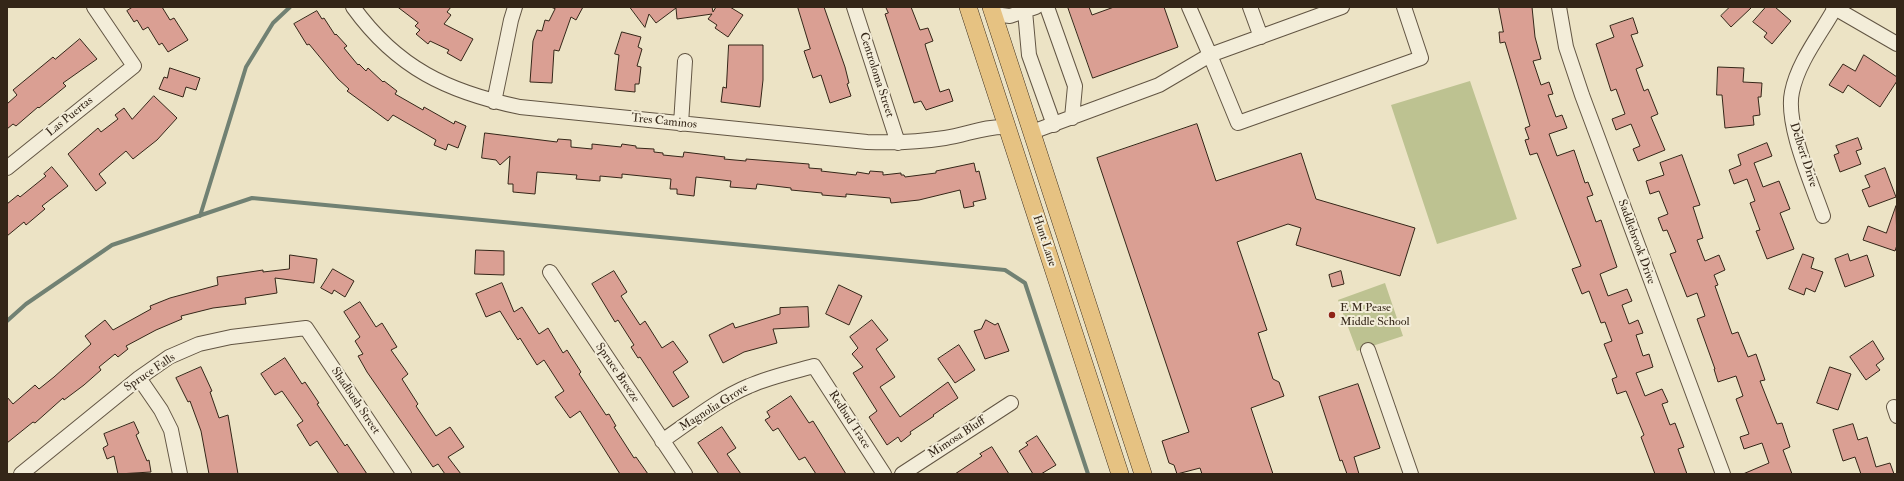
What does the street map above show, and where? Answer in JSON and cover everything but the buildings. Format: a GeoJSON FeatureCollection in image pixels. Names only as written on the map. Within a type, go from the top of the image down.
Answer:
{"type":"FeatureCollection","features":[{"type":"Feature","properties":{"kind":"main road","name":"Hunt Lane"},"geometry":{"type":"LineString","coordinates":[[968,7],[1120,474]]}},
{"type":"Feature","properties":{"kind":"main road","name":"Hunt Lane"},"geometry":{"type":"LineString","coordinates":[[988,9],[1032,132],[1142,474]]}},
{"type":"Feature","properties":{"kind":"main road"},"geometry":{"type":"LineString","coordinates":[[1006,127],[1032,132]]}},
{"type":"Feature","properties":{"kind":"main road"},"geometry":{"type":"LineString","coordinates":[[1109,441],[1129,435]]}},
{"type":"Feature","properties":{"kind":"street","name":"Las Puertas"},"geometry":{"type":"LineString","coordinates":[[7,168],[134,66],[94,7]]}},
{"type":"Feature","properties":{"kind":"street","name":"Tres Caminos"},"geometry":{"type":"LineString","coordinates":[[353,7],[385,45],[405,62],[435,80],[466,94],[494,102],[520,107],[867,142],[898,143],[947,138],[993,126],[1006,127]]}},
{"type":"Feature","properties":{"kind":"street"},"geometry":{"type":"LineString","coordinates":[[494,102],[515,7]]}},
{"type":"Feature","properties":{"kind":"street","name":"Centroloma Street"},"geometry":{"type":"LineString","coordinates":[[854,7],[898,143]]}},
{"type":"Feature","properties":{"kind":"street"},"geometry":{"type":"LineString","coordinates":[[1047,7],[1075,86],[1072,118]]}},
{"type":"Feature","properties":{"kind":"street"},"geometry":{"type":"LineString","coordinates":[[1189,7],[1238,123],[1421,58],[1404,7]]}},
{"type":"Feature","properties":{"kind":"street"},"geometry":{"type":"LineString","coordinates":[[1250,7],[1261,37]]}},
{"type":"Feature","properties":{"kind":"street","name":"Saddlebrook Drive"},"geometry":{"type":"LineString","coordinates":[[1559,7],[1566,47],[1582,95],[1723,474]]}},
{"type":"Feature","properties":{"kind":"street"},"geometry":{"type":"LineString","coordinates":[[1032,132],[1160,85],[1210,55],[1261,37],[1333,8]]}},
{"type":"Feature","properties":{"kind":"street"},"geometry":{"type":"LineString","coordinates":[[1834,8],[1897,44]]}},
{"type":"Feature","properties":{"kind":"street","name":"Delbert Drive"},"geometry":{"type":"LineString","coordinates":[[1823,216],[1793,129],[1790,102],[1797,75],[1834,8]]}},
{"type":"Feature","properties":{"kind":"street"},"geometry":{"type":"LineString","coordinates":[[988,9],[1010,16],[1031,9],[1029,55],[1054,125]]}},
{"type":"Feature","properties":{"kind":"street"},"geometry":{"type":"LineString","coordinates":[[681,124],[685,61]]}},
{"type":"Feature","properties":{"kind":"street","name":"Spruce Breeze"},"geometry":{"type":"LineString","coordinates":[[550,272],[685,474]]}},
{"type":"Feature","properties":{"kind":"street","name":"Spruce Falls"},"geometry":{"type":"LineString","coordinates":[[21,474],[139,378],[169,357],[199,344],[231,337],[306,328]]}},
{"type":"Feature","properties":{"kind":"street","name":"Shadbush Street"},"geometry":{"type":"LineString","coordinates":[[306,328],[404,474]]}},
{"type":"Feature","properties":{"kind":"street"},"geometry":{"type":"LineString","coordinates":[[1368,350],[1411,474]]}},
{"type":"Feature","properties":{"kind":"street","name":"Magnolia Grove"},"geometry":{"type":"LineString","coordinates":[[662,441],[733,394],[748,386],[766,379],[814,366]]}},
{"type":"Feature","properties":{"kind":"street","name":"Redbud Trace"},"geometry":{"type":"LineString","coordinates":[[814,366],[884,474]]}},
{"type":"Feature","properties":{"kind":"street"},"geometry":{"type":"LineString","coordinates":[[139,378],[161,410],[170,430],[180,474]]}},
{"type":"Feature","properties":{"kind":"street","name":"Mimosa Bluff"},"geometry":{"type":"LineString","coordinates":[[902,474],[1011,403]]}},
{"type":"Feature","properties":{"kind":"green space"},"geometry":{"type":"Polygon","coordinates":[[[1470,81],[1517,219],[1437,244],[1391,105],[1470,81]]]}},
{"type":"Feature","properties":{"kind":"green space"},"geometry":{"type":"Polygon","coordinates":[[[1385,283],[1403,336],[1357,351],[1338,300],[1385,283]]]}},
{"type":"Feature","properties":{"kind":"waterway"},"geometry":{"type":"LineString","coordinates":[[200,216],[246,67],[273,23],[290,7]]}},
{"type":"Feature","properties":{"kind":"waterway"},"geometry":{"type":"LineString","coordinates":[[7,321],[26,304],[112,245],[252,198],[1005,270],[1025,283],[1088,474]]}},
{"type":"Feature","properties":{"kind":"place","name":"E M Pease Middle School"},"geometry":{"type":"Point","coordinates":[1332,315]}}]}
